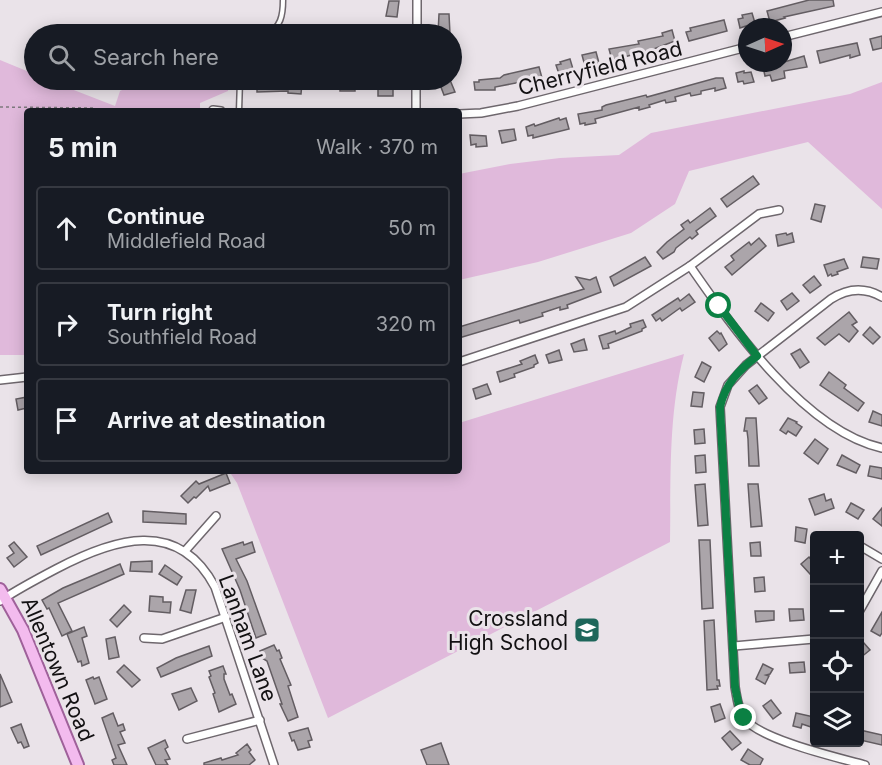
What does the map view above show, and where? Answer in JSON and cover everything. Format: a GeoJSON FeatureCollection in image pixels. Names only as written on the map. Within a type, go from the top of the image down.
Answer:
{"type":"FeatureCollection","features":[{"type":"Feature","properties":{"kind":"main road","name":"Allentown Road"},"geometry":{"type":"LineString","coordinates":[[2,596],[23,630],[78,765]]}},
{"type":"Feature","properties":{"kind":"street"},"geometry":{"type":"LineString","coordinates":[[417,0],[417,24]]}},
{"type":"Feature","properties":{"kind":"street"},"geometry":{"type":"LineString","coordinates":[[792,36],[882,12]]}},
{"type":"Feature","properties":{"kind":"street","name":"Cherryfield Road"},"geometry":{"type":"LineString","coordinates":[[462,114],[518,106],[738,49]]}},
{"type":"Feature","properties":{"kind":"street"},"geometry":{"type":"LineString","coordinates":[[416,90],[416,108]]}},
{"type":"Feature","properties":{"kind":"street"},"geometry":{"type":"LineString","coordinates":[[462,361],[620,310],[638,301],[690,266],[759,214],[778,210]]}},
{"type":"Feature","properties":{"kind":"street"},"geometry":{"type":"LineString","coordinates":[[690,266],[757,356],[788,390],[847,434],[882,448]]}},
{"type":"Feature","properties":{"kind":"street"},"geometry":{"type":"LineString","coordinates":[[865,765],[848,763],[764,735],[747,722],[741,712],[737,698],[720,407],[732,380],[757,356],[837,295],[849,291],[865,290],[882,297]]}},
{"type":"Feature","properties":{"kind":"street"},"geometry":{"type":"LineString","coordinates":[[0,380],[24,377]]}},
{"type":"Feature","properties":{"kind":"street"},"geometry":{"type":"LineString","coordinates":[[185,551],[216,516]]}},
{"type":"Feature","properties":{"kind":"street","name":"Lanham Lane"},"geometry":{"type":"LineString","coordinates":[[2,596],[73,560],[128,540],[160,542],[185,551],[198,561],[208,574],[226,617],[274,765]]}},
{"type":"Feature","properties":{"kind":"street"},"geometry":{"type":"LineString","coordinates":[[864,548],[882,559]]}},
{"type":"Feature","properties":{"kind":"street"},"geometry":{"type":"LineString","coordinates":[[864,603],[882,571]]}},
{"type":"Feature","properties":{"kind":"street"},"geometry":{"type":"LineString","coordinates":[[144,638],[158,640],[170,637],[226,617]]}},
{"type":"Feature","properties":{"kind":"street"},"geometry":{"type":"LineString","coordinates":[[734,646],[810,639]]}},
{"type":"Feature","properties":{"kind":"street"},"geometry":{"type":"LineString","coordinates":[[187,739],[260,720]]}},
{"type":"Feature","properties":{"kind":"lane"},"geometry":{"type":"LineString","coordinates":[[279,24],[282,0]]}},
{"type":"Feature","properties":{"kind":"lane"},"geometry":{"type":"LineString","coordinates":[[239,108],[240,90]]}},
{"type":"Feature","properties":{"kind":"path"},"geometry":{"type":"LineString","coordinates":[[0,106],[93,108]]}},
{"type":"Feature","properties":{"kind":"shaded area"},"geometry":{"type":"Polygon","coordinates":[[[0,60],[24,70],[24,90],[74,90],[115,106],[122,90],[228,90],[200,103],[200,108],[24,108],[24,355],[0,355],[0,60]]]}},
{"type":"Feature","properties":{"kind":"shaded area"},"geometry":{"type":"Polygon","coordinates":[[[882,82],[882,209],[808,142],[689,171],[675,204],[631,233],[538,262],[462,279],[462,173],[510,164],[560,158],[619,155],[651,133],[850,94],[882,82]]]}},
{"type":"Feature","properties":{"kind":"shaded area"},"geometry":{"type":"Polygon","coordinates":[[[684,354],[673,424],[670,542],[328,718],[237,483],[231,474],[462,474],[462,422],[684,354]]]}},
{"type":"Feature","properties":{"kind":"building"},"geometry":{"type":"Polygon","coordinates":[[[809,0],[833,0],[834,6],[785,18],[769,18],[767,11],[809,0]]]}},
{"type":"Feature","properties":{"kind":"building"},"geometry":{"type":"Polygon","coordinates":[[[389,1],[399,1],[397,17],[386,16],[389,1]]]}},
{"type":"Feature","properties":{"kind":"building"},"geometry":{"type":"Polygon","coordinates":[[[752,13],[754,18],[743,18],[742,15],[752,13]]]}},
{"type":"Feature","properties":{"kind":"building"},"geometry":{"type":"Polygon","coordinates":[[[439,14],[449,14],[450,24],[438,24],[439,14]]]}},
{"type":"Feature","properties":{"kind":"building"},"geometry":{"type":"Polygon","coordinates":[[[724,20],[727,31],[689,41],[686,32],[691,31],[690,28],[724,20]]]}},
{"type":"Feature","properties":{"kind":"building"},"geometry":{"type":"Polygon","coordinates":[[[672,30],[675,41],[612,60],[609,49],[639,44],[638,41],[663,36],[662,33],[672,30]]]}},
{"type":"Feature","properties":{"kind":"building"},"geometry":{"type":"Polygon","coordinates":[[[882,36],[882,48],[873,50],[870,39],[882,36]]]}},
{"type":"Feature","properties":{"kind":"building"},"geometry":{"type":"Polygon","coordinates":[[[857,43],[860,55],[850,58],[850,55],[820,63],[817,51],[857,43]]]}},
{"type":"Feature","properties":{"kind":"building"},"geometry":{"type":"Polygon","coordinates":[[[596,52],[599,63],[585,66],[582,55],[596,52]]]}},
{"type":"Feature","properties":{"kind":"building"},"geometry":{"type":"Polygon","coordinates":[[[804,56],[807,67],[792,70],[792,60],[804,56]]]}},
{"type":"Feature","properties":{"kind":"building"},"geometry":{"type":"Polygon","coordinates":[[[570,59],[573,69],[559,74],[556,65],[570,59]]]}},
{"type":"Feature","properties":{"kind":"building"},"geometry":{"type":"Polygon","coordinates":[[[539,67],[542,78],[495,87],[495,90],[475,90],[474,82],[479,82],[479,80],[500,78],[504,75],[539,67]]]}},
{"type":"Feature","properties":{"kind":"building"},"geometry":{"type":"Polygon","coordinates":[[[751,72],[754,82],[744,84],[743,81],[738,82],[736,73],[751,72]]]}},
{"type":"Feature","properties":{"kind":"building"},"geometry":{"type":"Polygon","coordinates":[[[764,72],[784,72],[785,78],[772,81],[770,75],[765,76],[764,72]]]}},
{"type":"Feature","properties":{"kind":"building"},"geometry":{"type":"Polygon","coordinates":[[[723,78],[726,88],[701,91],[701,94],[691,96],[690,93],[675,97],[676,101],[666,103],[665,100],[639,110],[639,107],[595,119],[596,123],[580,124],[578,114],[602,110],[602,107],[606,105],[646,95],[647,97],[723,78]]]}},
{"type":"Feature","properties":{"kind":"building"},"geometry":{"type":"Polygon","coordinates":[[[257,90],[301,90],[301,94],[288,93],[288,91],[257,92],[257,90]]]}},
{"type":"Feature","properties":{"kind":"building"},"geometry":{"type":"Polygon","coordinates":[[[378,90],[393,90],[393,96],[378,96],[378,90]]]}},
{"type":"Feature","properties":{"kind":"building"},"geometry":{"type":"Polygon","coordinates":[[[442,90],[454,90],[455,92],[444,95],[442,90]]]}},
{"type":"Feature","properties":{"kind":"building"},"geometry":{"type":"Polygon","coordinates":[[[559,118],[560,120],[566,118],[569,129],[533,138],[533,135],[528,136],[526,127],[559,118]]]}},
{"type":"Feature","properties":{"kind":"building"},"geometry":{"type":"Polygon","coordinates":[[[514,129],[516,140],[502,143],[499,131],[514,129]]]}},
{"type":"Feature","properties":{"kind":"building"},"geometry":{"type":"Polygon","coordinates":[[[470,135],[486,136],[487,146],[471,145],[470,135]]]}},
{"type":"Feature","properties":{"kind":"building"},"geometry":{"type":"Polygon","coordinates":[[[753,176],[759,184],[727,207],[721,199],[753,176]]]}},
{"type":"Feature","properties":{"kind":"building"},"geometry":{"type":"Polygon","coordinates":[[[815,204],[825,206],[821,222],[811,219],[815,204]]]}},
{"type":"Feature","properties":{"kind":"building"},"geometry":{"type":"Polygon","coordinates":[[[710,208],[716,216],[696,231],[698,234],[692,239],[690,237],[663,259],[657,252],[684,229],[681,225],[688,220],[690,223],[710,208]]]}},
{"type":"Feature","properties":{"kind":"building"},"geometry":{"type":"Polygon","coordinates":[[[786,233],[787,235],[792,233],[794,242],[778,246],[776,235],[786,233]]]}},
{"type":"Feature","properties":{"kind":"building"},"geometry":{"type":"Polygon","coordinates":[[[759,238],[766,246],[732,275],[725,267],[734,260],[731,256],[749,242],[751,245],[759,238]]]}},
{"type":"Feature","properties":{"kind":"building"},"geometry":{"type":"Polygon","coordinates":[[[645,257],[651,266],[614,286],[610,277],[645,257]]]}},
{"type":"Feature","properties":{"kind":"building"},"geometry":{"type":"Polygon","coordinates":[[[863,257],[879,259],[877,269],[861,267],[863,257]]]}},
{"type":"Feature","properties":{"kind":"building"},"geometry":{"type":"Polygon","coordinates":[[[844,259],[848,268],[837,272],[838,274],[828,276],[824,265],[844,259]]]}},
{"type":"Feature","properties":{"kind":"building"},"geometry":{"type":"Polygon","coordinates":[[[814,276],[821,285],[810,293],[803,285],[814,276]]]}},
{"type":"Feature","properties":{"kind":"building"},"geometry":{"type":"Polygon","coordinates":[[[576,277],[590,280],[596,277],[601,292],[567,305],[568,308],[560,310],[560,307],[542,313],[543,316],[520,323],[519,320],[462,337],[462,326],[584,289],[576,277]]]}},
{"type":"Feature","properties":{"kind":"building"},"geometry":{"type":"Polygon","coordinates":[[[792,293],[799,301],[787,310],[781,301],[792,293]]]}},
{"type":"Feature","properties":{"kind":"building"},"geometry":{"type":"Polygon","coordinates":[[[689,294],[695,302],[682,311],[680,308],[662,321],[660,318],[656,321],[652,315],[678,298],[680,301],[689,294]]]}},
{"type":"Feature","properties":{"kind":"building"},"geometry":{"type":"Polygon","coordinates":[[[761,303],[774,313],[768,321],[755,311],[761,303]]]}},
{"type":"Feature","properties":{"kind":"building"},"geometry":{"type":"Polygon","coordinates":[[[849,312],[857,322],[852,325],[858,331],[849,342],[839,334],[825,345],[817,338],[849,312]]]}},
{"type":"Feature","properties":{"kind":"building"},"geometry":{"type":"Polygon","coordinates":[[[643,320],[646,327],[642,331],[608,344],[609,348],[603,349],[599,336],[615,331],[616,334],[631,327],[630,324],[643,320]]]}},
{"type":"Feature","properties":{"kind":"building"},"geometry":{"type":"Polygon","coordinates":[[[870,327],[880,337],[873,344],[863,335],[870,327]]]}},
{"type":"Feature","properties":{"kind":"building"},"geometry":{"type":"Polygon","coordinates":[[[717,331],[721,333],[727,344],[719,351],[709,338],[717,331]]]}},
{"type":"Feature","properties":{"kind":"building"},"geometry":{"type":"Polygon","coordinates":[[[584,339],[587,350],[574,352],[571,344],[584,339]]]}},
{"type":"Feature","properties":{"kind":"building"},"geometry":{"type":"Polygon","coordinates":[[[800,349],[809,362],[800,368],[791,354],[800,349]]]}},
{"type":"Feature","properties":{"kind":"building"},"geometry":{"type":"Polygon","coordinates":[[[559,350],[562,360],[549,363],[546,355],[559,350]]]}},
{"type":"Feature","properties":{"kind":"building"},"geometry":{"type":"Polygon","coordinates":[[[535,355],[538,363],[534,367],[500,382],[497,372],[522,364],[520,361],[535,355]]]}},
{"type":"Feature","properties":{"kind":"building"},"geometry":{"type":"Polygon","coordinates":[[[702,362],[711,367],[704,382],[695,377],[702,362]]]}},
{"type":"Feature","properties":{"kind":"building"},"geometry":{"type":"Polygon","coordinates":[[[829,372],[846,385],[844,388],[864,403],[858,411],[820,385],[829,372]]]}},
{"type":"Feature","properties":{"kind":"building"},"geometry":{"type":"Polygon","coordinates":[[[487,384],[491,394],[476,399],[473,389],[487,384]]]}},
{"type":"Feature","properties":{"kind":"building"},"geometry":{"type":"Polygon","coordinates":[[[757,385],[767,398],[759,404],[749,391],[757,385]]]}},
{"type":"Feature","properties":{"kind":"building"},"geometry":{"type":"Polygon","coordinates":[[[693,392],[704,393],[702,407],[691,406],[693,392]]]}},
{"type":"Feature","properties":{"kind":"building"},"geometry":{"type":"Polygon","coordinates":[[[24,398],[24,409],[18,410],[16,399],[24,398]]]}},
{"type":"Feature","properties":{"kind":"building"},"geometry":{"type":"Polygon","coordinates":[[[873,411],[882,415],[882,426],[869,422],[873,411]]]}},
{"type":"Feature","properties":{"kind":"building"},"geometry":{"type":"Polygon","coordinates":[[[746,418],[756,418],[759,466],[749,466],[747,431],[744,431],[746,418]]]}},
{"type":"Feature","properties":{"kind":"building"},"geometry":{"type":"Polygon","coordinates":[[[788,418],[802,427],[796,436],[788,431],[786,434],[780,430],[788,418]]]}},
{"type":"Feature","properties":{"kind":"building"},"geometry":{"type":"Polygon","coordinates":[[[704,429],[705,443],[695,444],[694,430],[704,429]]]}},
{"type":"Feature","properties":{"kind":"building"},"geometry":{"type":"Polygon","coordinates":[[[815,439],[828,449],[818,464],[804,453],[815,439]]]}},
{"type":"Feature","properties":{"kind":"building"},"geometry":{"type":"Polygon","coordinates":[[[705,455],[706,472],[696,473],[695,456],[705,455]]]}},
{"type":"Feature","properties":{"kind":"building"},"geometry":{"type":"Polygon","coordinates":[[[842,455],[860,465],[856,473],[837,465],[842,455]]]}},
{"type":"Feature","properties":{"kind":"building"},"geometry":{"type":"Polygon","coordinates":[[[870,466],[882,468],[882,479],[868,476],[870,466]]]}},
{"type":"Feature","properties":{"kind":"building"},"geometry":{"type":"Polygon","coordinates":[[[224,474],[226,474],[230,483],[210,491],[208,486],[188,503],[181,496],[196,481],[199,484],[224,474]]]}},
{"type":"Feature","properties":{"kind":"building"},"geometry":{"type":"Polygon","coordinates":[[[705,484],[708,525],[698,526],[695,485],[705,484]]]}},
{"type":"Feature","properties":{"kind":"building"},"geometry":{"type":"Polygon","coordinates":[[[748,484],[758,484],[762,526],[751,527],[748,484]]]}},
{"type":"Feature","properties":{"kind":"building"},"geometry":{"type":"Polygon","coordinates":[[[824,494],[826,501],[831,499],[834,508],[815,515],[809,499],[824,494]]]}},
{"type":"Feature","properties":{"kind":"building"},"geometry":{"type":"Polygon","coordinates":[[[851,503],[864,510],[858,519],[846,512],[851,503]]]}},
{"type":"Feature","properties":{"kind":"building"},"geometry":{"type":"Polygon","coordinates":[[[882,508],[882,526],[873,519],[882,508]]]}},
{"type":"Feature","properties":{"kind":"building"},"geometry":{"type":"Polygon","coordinates":[[[143,511],[186,514],[186,524],[143,522],[143,511]]]}},
{"type":"Feature","properties":{"kind":"building"},"geometry":{"type":"Polygon","coordinates":[[[108,513],[112,522],[41,555],[37,546],[108,513]]]}},
{"type":"Feature","properties":{"kind":"building"},"geometry":{"type":"Polygon","coordinates":[[[796,527],[807,529],[805,543],[795,541],[796,527]]]}},
{"type":"Feature","properties":{"kind":"building"},"geometry":{"type":"Polygon","coordinates":[[[699,540],[710,540],[713,608],[702,609],[699,540]]]}},
{"type":"Feature","properties":{"kind":"building"},"geometry":{"type":"Polygon","coordinates":[[[14,542],[27,557],[14,567],[7,558],[14,553],[9,546],[14,542]]]}},
{"type":"Feature","properties":{"kind":"building"},"geometry":{"type":"Polygon","coordinates":[[[243,542],[244,545],[252,542],[255,552],[236,559],[247,581],[266,634],[256,638],[240,590],[222,549],[243,542]]]}},
{"type":"Feature","properties":{"kind":"building"},"geometry":{"type":"Polygon","coordinates":[[[760,542],[761,556],[751,556],[750,543],[760,542]]]}},
{"type":"Feature","properties":{"kind":"building"},"geometry":{"type":"Polygon","coordinates":[[[809,557],[810,574],[801,564],[809,557]]]}},
{"type":"Feature","properties":{"kind":"building"},"geometry":{"type":"Polygon","coordinates":[[[152,561],[152,572],[130,571],[131,562],[152,561]]]}},
{"type":"Feature","properties":{"kind":"building"},"geometry":{"type":"Polygon","coordinates":[[[120,564],[124,574],[58,603],[72,631],[62,636],[49,608],[47,609],[42,600],[63,588],[120,564]]]}},
{"type":"Feature","properties":{"kind":"building"},"geometry":{"type":"Polygon","coordinates":[[[165,565],[182,577],[177,585],[159,574],[165,565]]]}},
{"type":"Feature","properties":{"kind":"building"},"geometry":{"type":"Polygon","coordinates":[[[764,577],[765,591],[755,592],[754,578],[764,577]]]}},
{"type":"Feature","properties":{"kind":"building"},"geometry":{"type":"Polygon","coordinates":[[[186,590],[196,590],[191,613],[180,610],[186,590]]]}},
{"type":"Feature","properties":{"kind":"building"},"geometry":{"type":"Polygon","coordinates":[[[150,596],[163,597],[163,602],[171,602],[170,613],[149,611],[150,596]]]}},
{"type":"Feature","properties":{"kind":"building"},"geometry":{"type":"Polygon","coordinates":[[[124,605],[131,612],[117,627],[110,620],[124,605]]]}},
{"type":"Feature","properties":{"kind":"building"},"geometry":{"type":"Polygon","coordinates":[[[789,609],[803,609],[804,620],[790,621],[789,609]]]}},
{"type":"Feature","properties":{"kind":"building"},"geometry":{"type":"Polygon","coordinates":[[[755,611],[774,611],[774,620],[756,622],[755,611]]]}},
{"type":"Feature","properties":{"kind":"building"},"geometry":{"type":"Polygon","coordinates":[[[882,612],[882,633],[880,636],[871,631],[882,612]]]}},
{"type":"Feature","properties":{"kind":"building"},"geometry":{"type":"Polygon","coordinates":[[[714,620],[717,680],[720,686],[717,686],[718,689],[707,690],[704,621],[714,620]]]}},
{"type":"Feature","properties":{"kind":"building"},"geometry":{"type":"Polygon","coordinates":[[[84,627],[87,636],[82,638],[89,663],[82,666],[81,661],[78,662],[67,634],[84,627]]]}},
{"type":"Feature","properties":{"kind":"building"},"geometry":{"type":"Polygon","coordinates":[[[115,637],[119,657],[109,659],[106,639],[115,637]]]}},
{"type":"Feature","properties":{"kind":"building"},"geometry":{"type":"Polygon","coordinates":[[[864,643],[870,650],[864,655],[864,643]]]}},
{"type":"Feature","properties":{"kind":"building"},"geometry":{"type":"Polygon","coordinates":[[[274,645],[277,651],[279,650],[282,658],[280,659],[291,685],[288,686],[298,717],[288,721],[280,704],[282,704],[267,661],[262,658],[260,651],[274,645]]]}},
{"type":"Feature","properties":{"kind":"building"},"geometry":{"type":"Polygon","coordinates":[[[209,646],[212,656],[161,677],[157,668],[176,658],[209,646]]]}},
{"type":"Feature","properties":{"kind":"building"},"geometry":{"type":"Polygon","coordinates":[[[804,662],[805,672],[790,673],[789,663],[804,662]]]}},
{"type":"Feature","properties":{"kind":"building"},"geometry":{"type":"Polygon","coordinates":[[[763,664],[773,669],[770,674],[766,675],[769,676],[765,684],[756,679],[763,664]]]}},
{"type":"Feature","properties":{"kind":"building"},"geometry":{"type":"Polygon","coordinates":[[[124,665],[140,680],[132,687],[117,672],[124,665]]]}},
{"type":"Feature","properties":{"kind":"building"},"geometry":{"type":"Polygon","coordinates":[[[223,666],[226,674],[224,674],[224,679],[236,704],[219,712],[209,671],[223,666]]]}},
{"type":"Feature","properties":{"kind":"building"},"geometry":{"type":"Polygon","coordinates":[[[0,674],[12,702],[0,707],[0,674]]]}},
{"type":"Feature","properties":{"kind":"building"},"geometry":{"type":"Polygon","coordinates":[[[93,677],[94,679],[99,677],[107,699],[95,704],[86,680],[93,677]]]}},
{"type":"Feature","properties":{"kind":"building"},"geometry":{"type":"Polygon","coordinates":[[[191,688],[197,701],[179,710],[172,694],[191,688]]]}},
{"type":"Feature","properties":{"kind":"building"},"geometry":{"type":"Polygon","coordinates":[[[771,700],[781,713],[773,719],[763,706],[771,700]]]}},
{"type":"Feature","properties":{"kind":"building"},"geometry":{"type":"Polygon","coordinates":[[[720,704],[725,718],[715,722],[711,707],[720,704]]]}},
{"type":"Feature","properties":{"kind":"building"},"geometry":{"type":"Polygon","coordinates":[[[113,713],[118,726],[123,724],[125,730],[120,732],[125,743],[118,745],[127,765],[114,765],[112,760],[116,758],[102,718],[113,713]]]}},
{"type":"Feature","properties":{"kind":"building"},"geometry":{"type":"Polygon","coordinates":[[[796,713],[810,716],[810,727],[802,724],[801,728],[793,726],[796,713]]]}},
{"type":"Feature","properties":{"kind":"building"},"geometry":{"type":"Polygon","coordinates":[[[21,724],[29,746],[24,748],[21,742],[18,743],[11,728],[21,724]]]}},
{"type":"Feature","properties":{"kind":"building"},"geometry":{"type":"Polygon","coordinates":[[[308,728],[312,740],[308,741],[310,747],[298,750],[289,733],[308,728]]]}},
{"type":"Feature","properties":{"kind":"building"},"geometry":{"type":"Polygon","coordinates":[[[730,731],[741,743],[732,750],[722,738],[730,731]]]}},
{"type":"Feature","properties":{"kind":"building"},"geometry":{"type":"Polygon","coordinates":[[[864,731],[882,735],[882,745],[864,741],[864,731]]]}},
{"type":"Feature","properties":{"kind":"building"},"geometry":{"type":"Polygon","coordinates":[[[165,740],[168,747],[165,749],[170,759],[165,760],[168,765],[156,765],[148,748],[165,740]]]}},
{"type":"Feature","properties":{"kind":"building"},"geometry":{"type":"Polygon","coordinates":[[[441,743],[449,765],[427,765],[421,750],[441,743]]]}},
{"type":"Feature","properties":{"kind":"building"},"geometry":{"type":"Polygon","coordinates":[[[247,744],[255,760],[249,765],[204,765],[204,763],[221,758],[222,760],[238,755],[236,753],[247,744]]]}},
{"type":"Feature","properties":{"kind":"building"},"geometry":{"type":"Polygon","coordinates":[[[748,749],[763,759],[760,765],[750,765],[741,760],[748,749]]]}},
{"type":"Feature","properties":{"kind":"place","name":"Crossland High School"},"geometry":{"type":"Point","coordinates":[587,630]}},
{"type":"Feature","properties":{"kind":"route"},"geometry":{"type":"LineString","coordinates":[[719,306],[757,356],[737,373],[725,392],[720,407],[735,687],[744,718]]}}]}
